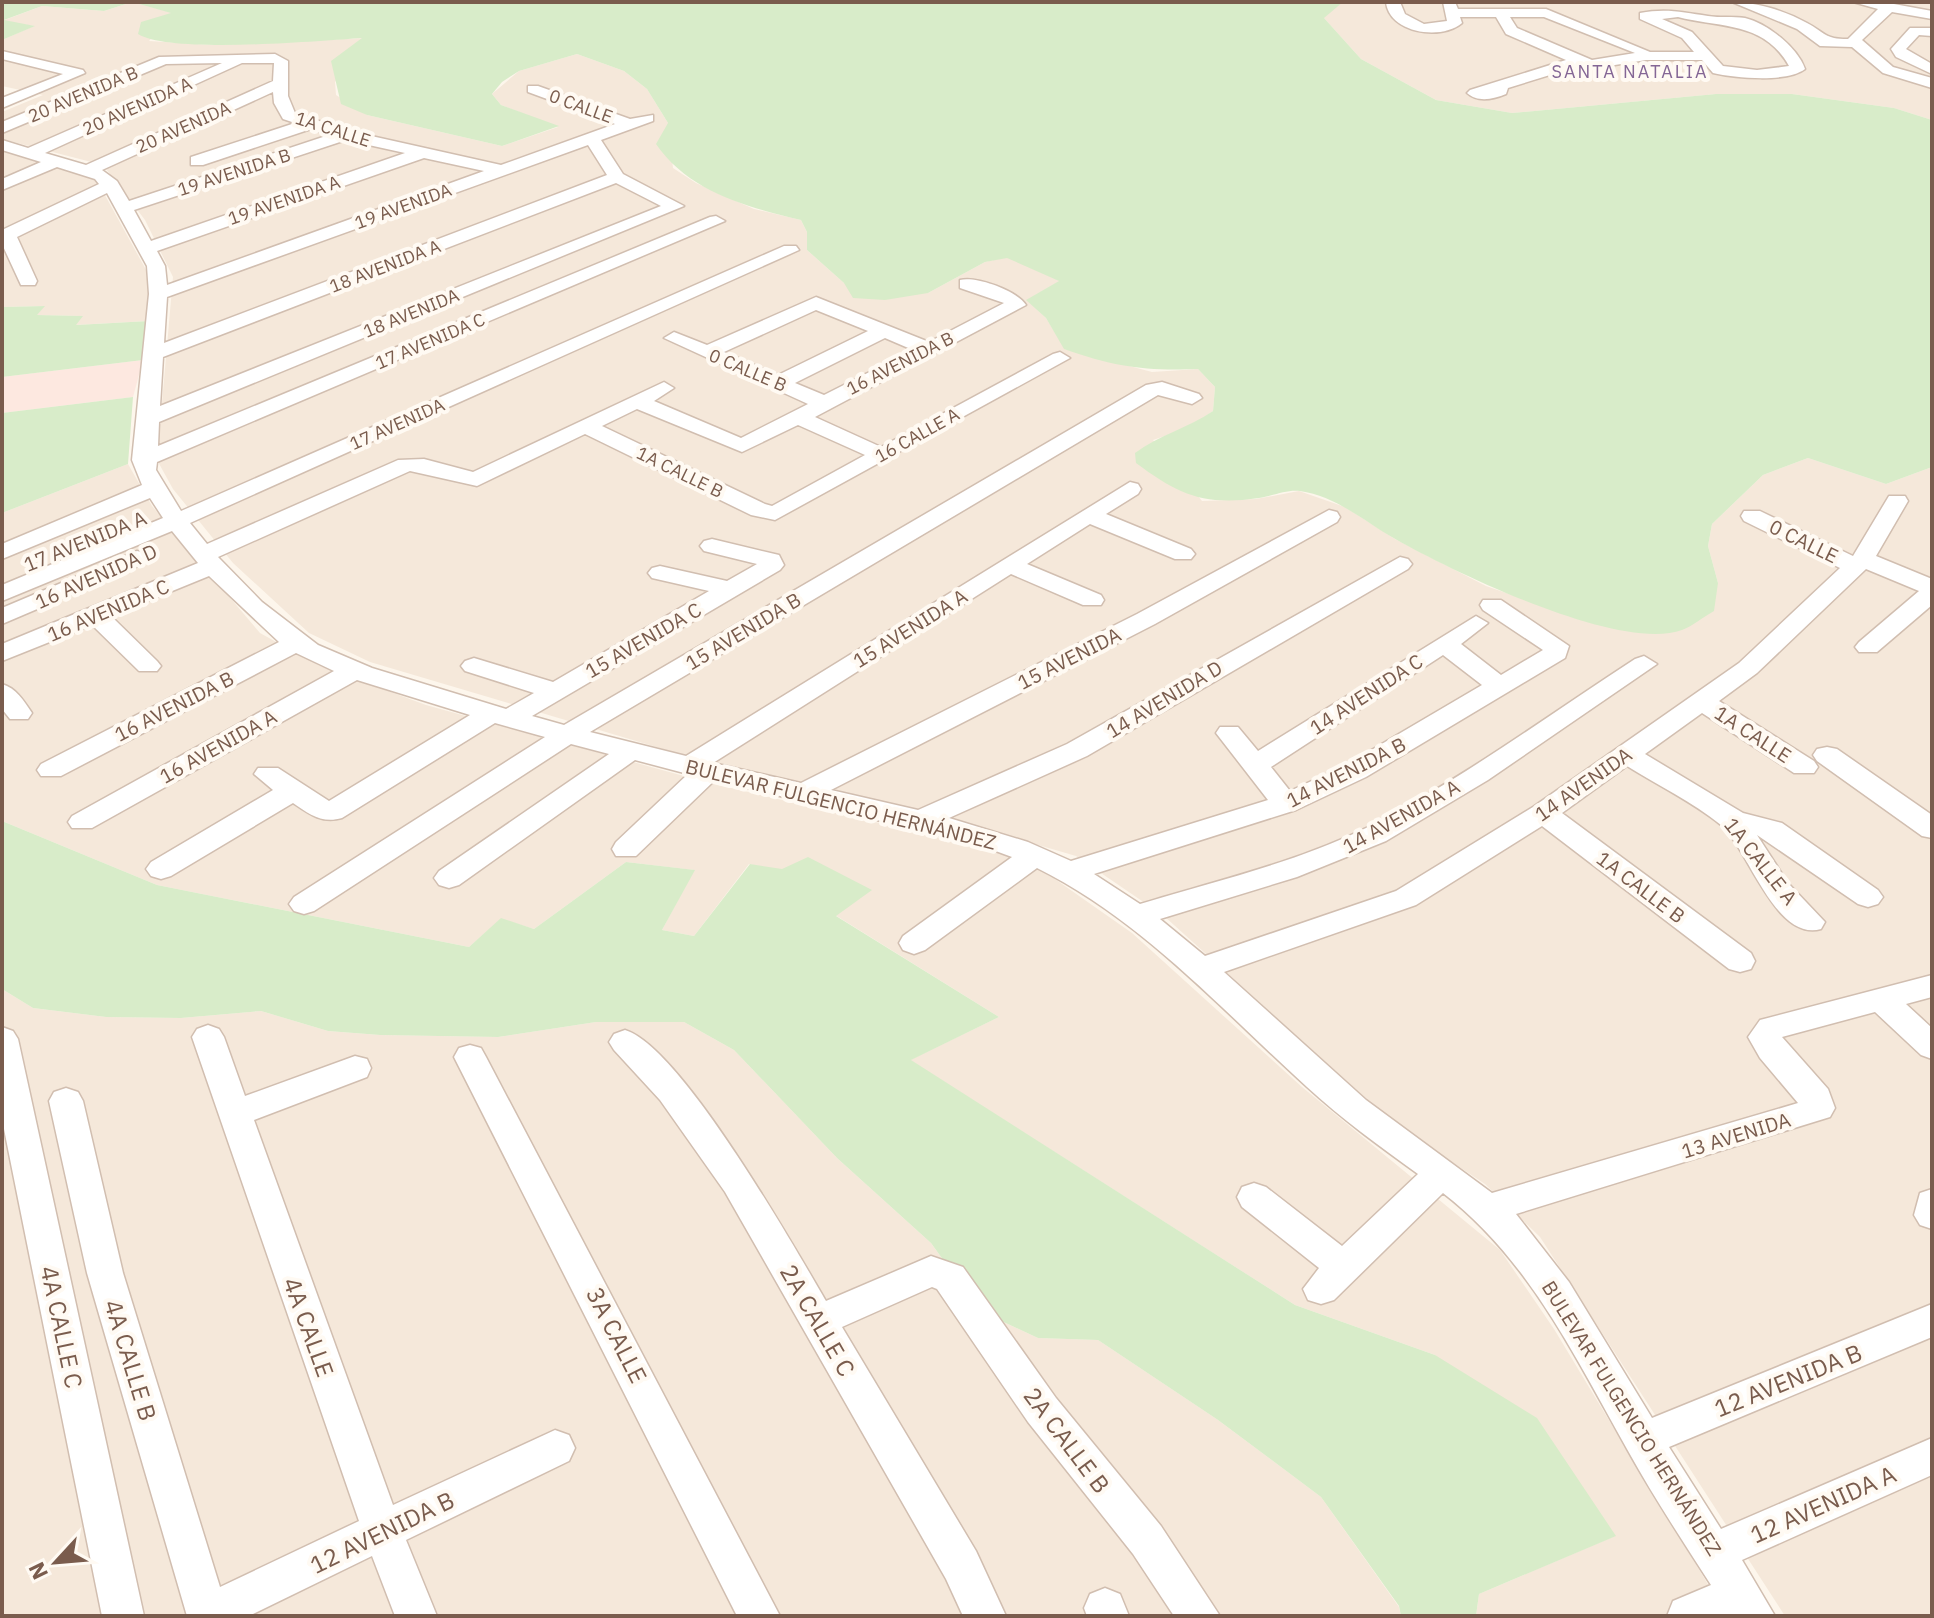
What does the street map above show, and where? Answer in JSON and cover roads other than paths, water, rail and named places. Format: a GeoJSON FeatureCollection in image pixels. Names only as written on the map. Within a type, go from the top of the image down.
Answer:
{"type":"FeatureCollection","features":[{"type":"Feature","properties":{"kind":"street"},"geometry":{"type":"LineString","coordinates":[[1393,2],[1394,12],[1413,25],[1442,29],[1452,26],[1452,12],[1503,18],[1529,12],[1555,15],[1642,51],[1646,56]]}},
{"type":"Feature","properties":{"kind":"street"},"geometry":{"type":"LineString","coordinates":[[1659,2],[1702,2]]}},
{"type":"Feature","properties":{"kind":"street"},"geometry":{"type":"LineString","coordinates":[[1737,2],[1802,26],[1825,43],[1856,43],[1888,70],[1932,83]]}},
{"type":"Feature","properties":{"kind":"street"},"geometry":{"type":"LineString","coordinates":[[1860,2],[1932,15]]}},
{"type":"Feature","properties":{"kind":"street"},"geometry":{"type":"LineString","coordinates":[[1856,43],[1855,39],[1889,7]]}},
{"type":"Feature","properties":{"kind":"street"},"geometry":{"type":"LineString","coordinates":[[1625,8],[1684,33],[1724,73],[1791,72],[1799,65],[1750,24],[1709,21],[1678,13],[1645,16]]}},
{"type":"Feature","properties":{"kind":"street"},"geometry":{"type":"LineString","coordinates":[[1503,18],[1516,33],[1511,37],[1515,41],[1558,57],[1599,66],[1646,56],[1707,56]]}},
{"type":"Feature","properties":{"kind":"street"},"geometry":{"type":"LineString","coordinates":[[1932,32],[1915,31],[1898,49],[1911,60],[1932,70]]}},
{"type":"Feature","properties":{"kind":"street"},"geometry":{"type":"LineString","coordinates":[[2,55],[79,71],[6,96]]}},
{"type":"Feature","properties":{"kind":"street","name":"1A CALLE"},"geometry":{"type":"LineString","coordinates":[[164,60],[246,58],[281,61],[278,84],[286,113],[345,135],[502,170]]}},
{"type":"Feature","properties":{"kind":"street","name":"20 AVENIDA A"},"geometry":{"type":"LineString","coordinates":[[15,150],[246,58]]}},
{"type":"Feature","properties":{"kind":"street"},"geometry":{"type":"LineString","coordinates":[[1500,87],[1574,59]]}},
{"type":"Feature","properties":{"kind":"street","name":"20 AVENIDA B"},"geometry":{"type":"LineString","coordinates":[[2,128],[164,60]]}},
{"type":"Feature","properties":{"kind":"street","name":"20 AVENIDA"},"geometry":{"type":"LineString","coordinates":[[108,188],[278,84]]}},
{"type":"Feature","properties":{"kind":"street","name":"0 CALLE"},"geometry":{"type":"LineString","coordinates":[[533,89],[630,124]]}},
{"type":"Feature","properties":{"kind":"street","name":"19 AVENIDA"},"geometry":{"type":"LineString","coordinates":[[158,294],[647,118]]}},
{"type":"Feature","properties":{"kind":"street"},"geometry":{"type":"LineString","coordinates":[[197,161],[309,124]]}},
{"type":"Feature","properties":{"kind":"street","name":"19 AVENIDA B"},"geometry":{"type":"LineString","coordinates":[[108,188],[345,135]]}},
{"type":"Feature","properties":{"kind":"street"},"geometry":{"type":"LineString","coordinates":[[592,138],[617,177]]}},
{"type":"Feature","properties":{"kind":"street"},"geometry":{"type":"LineString","coordinates":[[15,150],[57,161],[108,188]]}},
{"type":"Feature","properties":{"kind":"street","name":"19 AVENIDA A"},"geometry":{"type":"LineString","coordinates":[[147,248],[420,153]]}},
{"type":"Feature","properties":{"kind":"street"},"geometry":{"type":"LineString","coordinates":[[2,185],[57,161]]}},
{"type":"Feature","properties":{"kind":"street","name":"18 AVENIDA"},"geometry":{"type":"LineString","coordinates":[[147,419],[675,206],[617,177]]}},
{"type":"Feature","properties":{"kind":"street","name":"18 AVENIDA A"},"geometry":{"type":"LineString","coordinates":[[154,354],[617,177]]}},
{"type":"Feature","properties":{"kind":"street"},"geometry":{"type":"LineString","coordinates":[[28,281],[4,236],[108,188]]}},
{"type":"Feature","properties":{"kind":"street","name":"BULEVAR FULGENCIO HERNÁNDEZ"},"geometry":{"type":"LineString","coordinates":[[108,188],[156,266],[158,294],[154,354],[143,460],[184,528],[268,622],[296,643],[355,670],[501,716],[698,768],[920,820],[1034,856],[1069,872],[1134,916],[1201,969],[1353,1108],[1487,1209],[1557,1291],[1643,1440],[1747,1604]]}},
{"type":"Feature","properties":{"kind":"street","name":"17 AVENIDA C"},"geometry":{"type":"LineString","coordinates":[[143,460],[716,221]]}},
{"type":"Feature","properties":{"kind":"street","name":"17 AVENIDA"},"geometry":{"type":"LineString","coordinates":[[2,594],[184,528],[790,250]]}},
{"type":"Feature","properties":{"kind":"street","name":"16 AVENIDA B"},"geometry":{"type":"LineString","coordinates":[[638,402],[735,446],[742,446],[926,348],[1016,305],[1013,300],[967,284]]}},
{"type":"Feature","properties":{"kind":"street"},"geometry":{"type":"LineString","coordinates":[[708,352],[812,304],[824,304],[926,348]]}},
{"type":"Feature","properties":{"kind":"street"},"geometry":{"type":"LineString","coordinates":[[778,383],[884,331]]}},
{"type":"Feature","properties":{"kind":"street","name":"0 CALLE B"},"geometry":{"type":"LineString","coordinates":[[674,338],[822,402]]}},
{"type":"Feature","properties":{"kind":"street","name":"16 CALLE A"},"geometry":{"type":"LineString","coordinates":[[775,513],[1060,358]]}},
{"type":"Feature","properties":{"kind":"street"},"geometry":{"type":"LineString","coordinates":[[2,552],[184,528],[406,465],[420,464],[464,479],[477,479],[664,388]]}},
{"type":"Feature","properties":{"kind":"street","name":"15 AVENIDA B"},"geometry":{"type":"LineString","coordinates":[[304,904],[568,734],[1153,389],[1162,388],[1192,398]]}},
{"type":"Feature","properties":{"kind":"street"},"geometry":{"type":"LineString","coordinates":[[795,416],[882,455]]}},
{"type":"Feature","properties":{"kind":"street","name":"1A CALLE B"},"geometry":{"type":"LineString","coordinates":[[587,427],[759,510],[775,513]]}},
{"type":"Feature","properties":{"kind":"street","name":"15 AVENIDA A"},"geometry":{"type":"LineString","coordinates":[[698,768],[1130,489]]}},
{"type":"Feature","properties":{"kind":"street","name":"14 AVENIDA"},"geometry":{"type":"LineString","coordinates":[[1201,969],[1406,898],[1543,813],[1748,668],[1859,562],[1897,501]]}},
{"type":"Feature","properties":{"kind":"street"},"geometry":{"type":"LineString","coordinates":[[1088,515],[1183,554]]}},
{"type":"Feature","properties":{"kind":"street","name":"0 CALLE"},"geometry":{"type":"LineString","coordinates":[[1752,516],[1932,591]]}},
{"type":"Feature","properties":{"kind":"street","name":"15 AVENIDA"},"geometry":{"type":"LineString","coordinates":[[804,793],[1146,619],[1329,517]]}},
{"type":"Feature","properties":{"kind":"street","name":"17 AVENIDA A"},"geometry":{"type":"LineString","coordinates":[[2,575],[184,528]]}},
{"type":"Feature","properties":{"kind":"street","name":"16 AVENIDA C"},"geometry":{"type":"LineString","coordinates":[[2,653],[97,616],[184,528]]}},
{"type":"Feature","properties":{"kind":"street","name":"16 AVENIDA D"},"geometry":{"type":"LineString","coordinates":[[2,617],[184,528]]}},
{"type":"Feature","properties":{"kind":"street","name":"15 AVENIDA C"},"geometry":{"type":"LineString","coordinates":[[294,790],[324,811],[332,812],[501,716],[554,691],[772,565],[771,560],[712,546]]}},
{"type":"Feature","properties":{"kind":"street","name":"14 AVENIDA D"},"geometry":{"type":"LineString","coordinates":[[920,820],[1077,750],[1400,564]]}},
{"type":"Feature","properties":{"kind":"street"},"geometry":{"type":"LineString","coordinates":[[1009,565],[1092,600]]}},
{"type":"Feature","properties":{"kind":"street"},"geometry":{"type":"LineString","coordinates":[[660,573],[731,589]]}},
{"type":"Feature","properties":{"kind":"street"},"geometry":{"type":"LineString","coordinates":[[1868,647],[1932,591]]}},
{"type":"Feature","properties":{"kind":"street","name":"14 AVENIDA C"},"geometry":{"type":"LineString","coordinates":[[1257,764],[1445,644],[1484,614],[1556,646]]}},
{"type":"Feature","properties":{"kind":"street"},"geometry":{"type":"LineString","coordinates":[[97,616],[148,666]]}},
{"type":"Feature","properties":{"kind":"street","name":"16 AVENIDA B"},"geometry":{"type":"LineString","coordinates":[[51,770],[296,643]]}},
{"type":"Feature","properties":{"kind":"street"},"geometry":{"type":"LineString","coordinates":[[1445,644],[1498,685]]}},
{"type":"Feature","properties":{"kind":"street","name":"14 AVENIDA B"},"geometry":{"type":"LineString","coordinates":[[1069,872],[1286,804],[1356,771],[1547,659],[1556,653],[1556,646]]}},
{"type":"Feature","properties":{"kind":"street","name":"14 AVENIDA A"},"geometry":{"type":"LineString","coordinates":[[1134,916],[1316,860],[1375,834],[1430,803],[1644,664]]}},
{"type":"Feature","properties":{"kind":"street"},"geometry":{"type":"LineString","coordinates":[[474,666],[554,691]]}},
{"type":"Feature","properties":{"kind":"street","name":"16 AVENIDA A"},"geometry":{"type":"LineString","coordinates":[[82,822],[355,670]]}},
{"type":"Feature","properties":{"kind":"street","name":"1A CALLE"},"geometry":{"type":"LineString","coordinates":[[1701,701],[1816,761],[1932,829]]}},
{"type":"Feature","properties":{"kind":"street"},"geometry":{"type":"LineString","coordinates":[[1229,733],[1257,764],[1286,804]]}},
{"type":"Feature","properties":{"kind":"street"},"geometry":{"type":"LineString","coordinates":[[449,878],[631,751]]}},
{"type":"Feature","properties":{"kind":"street","name":"1A CALLE A"},"geometry":{"type":"LineString","coordinates":[[1626,754],[1733,820],[1778,890],[1810,922]]}},
{"type":"Feature","properties":{"kind":"street"},"geometry":{"type":"LineString","coordinates":[[626,849],[698,768]]}},
{"type":"Feature","properties":{"kind":"street"},"geometry":{"type":"LineString","coordinates":[[161,869],[294,790],[268,774]]}},
{"type":"Feature","properties":{"kind":"street","name":"1A CALLE B"},"geometry":{"type":"LineString","coordinates":[[1543,813],[1740,961]]}},
{"type":"Feature","properties":{"kind":"street"},"geometry":{"type":"LineString","coordinates":[[1733,820],[1772,830],[1868,897]]}},
{"type":"Feature","properties":{"kind":"street"},"geometry":{"type":"LineString","coordinates":[[914,943],[1034,856]]}},
{"type":"Feature","properties":{"kind":"street","name":"13 AVENIDA"},"geometry":{"type":"LineString","coordinates":[[1487,1209],[1809,1113],[1818,1108],[1816,1098],[1771,1050],[1764,1037],[1771,1028],[1932,986]]}},
{"type":"Feature","properties":{"kind":"street"},"geometry":{"type":"LineString","coordinates":[[1880,999],[1932,1047]]}},
{"type":"Feature","properties":{"kind":"street","name":"4A CALLE"},"geometry":{"type":"LineString","coordinates":[[208,1037],[383,1533],[416,1616]]}},
{"type":"Feature","properties":{"kind":"street","name":"2A CALLE C"},"geometry":{"type":"LineString","coordinates":[[625,1042],[672,1091],[737,1182],[961,1565],[985,1616]]}},
{"type":"Feature","properties":{"kind":"street","name":"4A CALLE C"},"geometry":{"type":"LineString","coordinates":[[3,1049],[123,1616]]}},
{"type":"Feature","properties":{"kind":"street","name":"3A CALLE"},"geometry":{"type":"LineString","coordinates":[[470,1057],[759,1616]]}},
{"type":"Feature","properties":{"kind":"street"},"geometry":{"type":"LineString","coordinates":[[233,1114],[355,1068]]}},
{"type":"Feature","properties":{"kind":"street","name":"4A CALLE B"},"geometry":{"type":"LineString","coordinates":[[66,1101],[105,1273],[208,1615]]}},
{"type":"Feature","properties":{"kind":"street"},"geometry":{"type":"LineString","coordinates":[[1254,1197],[1332,1278],[1441,1173]]}},
{"type":"Feature","properties":{"kind":"street"},"geometry":{"type":"LineString","coordinates":[[1932,1203],[1932,1215]]}},
{"type":"Feature","properties":{"kind":"street","name":"2A CALLE B"},"geometry":{"type":"LineString","coordinates":[[818,1321],[931,1271],[950,1278],[1042,1410],[1147,1540],[1199,1616]]}},
{"type":"Feature","properties":{"kind":"street","name":"12 AVENIDA B"},"geometry":{"type":"LineString","coordinates":[[1643,1440],[1932,1320]]}},
{"type":"Feature","properties":{"kind":"street","name":"12 AVENIDA B"},"geometry":{"type":"LineString","coordinates":[[208,1615],[555,1448]]}},
{"type":"Feature","properties":{"kind":"street","name":"12 AVENIDA A"},"geometry":{"type":"LineString","coordinates":[[1714,1552],[1932,1456]]}},
{"type":"Feature","properties":{"kind":"street"},"geometry":{"type":"LineString","coordinates":[[1688,1616],[1747,1604]]}},
{"type":"Feature","properties":{"kind":"district","name":"SANTA NATALIA"},"geometry":{"type":"Point","coordinates":[1630,71]}}]}
